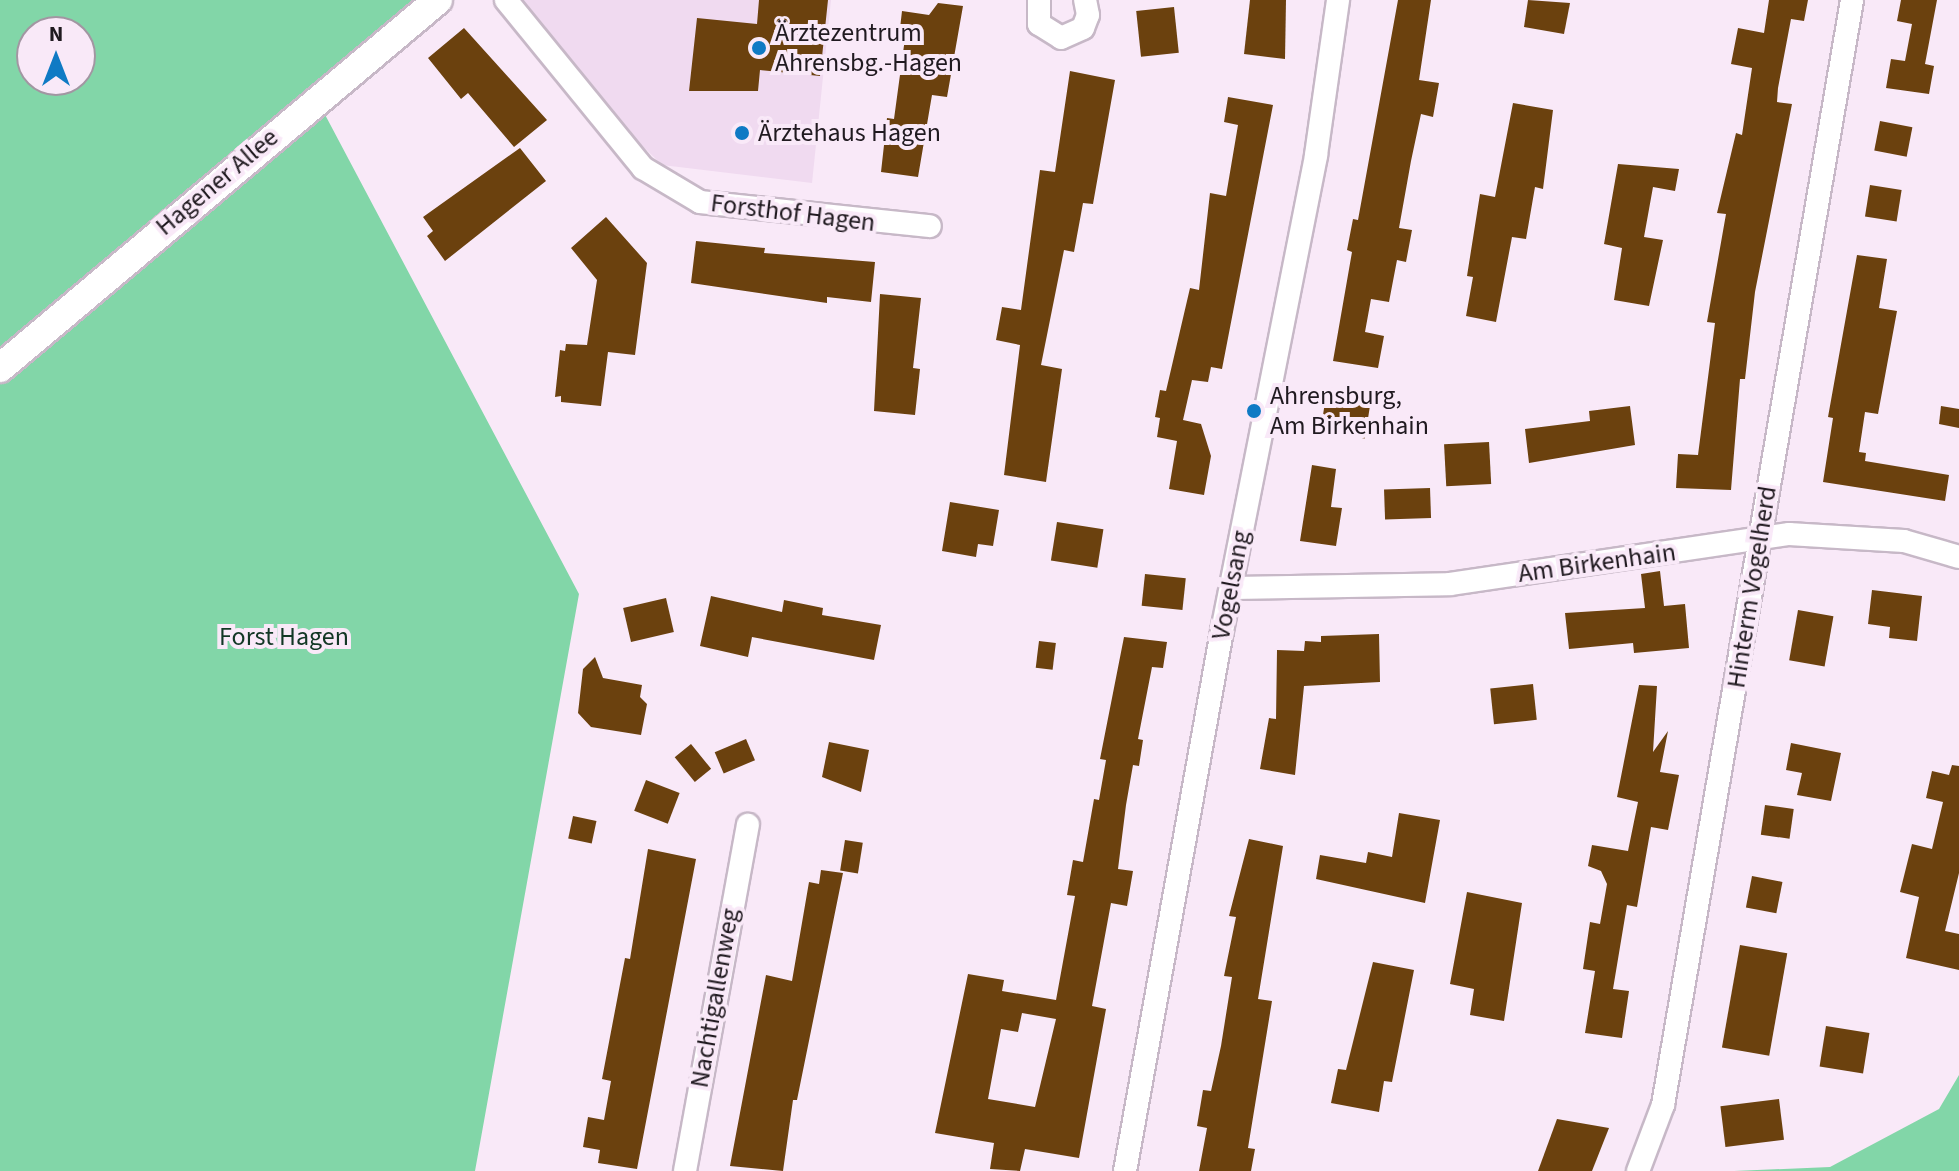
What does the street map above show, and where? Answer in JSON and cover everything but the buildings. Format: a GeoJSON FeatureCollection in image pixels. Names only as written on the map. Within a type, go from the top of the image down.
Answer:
{"type":"FeatureCollection","features":[{"type":"Feature","properties":{"kind":"street","name":"Hagener Allee"},"geometry":{"type":"LineString","coordinates":[[0,368],[438,0]]}},
{"type":"Feature","properties":{"kind":"street","name":"Forsthof Hagen"},"geometry":{"type":"LineString","coordinates":[[506,0],[643,168],[700,202],[930,226]]}},
{"type":"Feature","properties":{"kind":"street"},"geometry":{"type":"LineString","coordinates":[[1039,0],[1039,24],[1061,38],[1083,28],[1088,15],[1085,0]]}},
{"type":"Feature","properties":{"kind":"street","name":"Vogelsang"},"geometry":{"type":"LineString","coordinates":[[1125,1171],[1231,588],[1316,155],[1338,0]]}},
{"type":"Feature","properties":{"kind":"street","name":"Hinterm Vogelherd"},"geometry":{"type":"LineString","coordinates":[[1638,1171],[1663,1105],[1852,0]]}},
{"type":"Feature","properties":{"kind":"street","name":"Am Birkenhain"},"geometry":{"type":"LineString","coordinates":[[1231,588],[1450,584],[1827,532],[1904,541],[1959,557]]}},
{"type":"Feature","properties":{"kind":"street","name":"Nachtigallenweg"},"geometry":{"type":"LineString","coordinates":[[685,1171],[748,825]]}},
{"type":"Feature","properties":{"kind":"shaded area"},"geometry":{"type":"Polygon","coordinates":[[[522,0],[831,0],[812,183],[662,165],[622,126],[522,0]]]}},
{"type":"Feature","properties":{"kind":"green space","name":"Forst Hagen"},"geometry":{"type":"Polygon","coordinates":[[[0,0],[418,0],[313,92],[579,594],[475,1171],[0,1171],[0,0]]]}},
{"type":"Feature","properties":{"kind":"green space"},"geometry":{"type":"Polygon","coordinates":[[[1959,1075],[1959,1171],[1734,1171],[1830,1167],[1939,1109],[1959,1075]]]}},
{"type":"Feature","properties":{"kind":"place","name":"Ärztezentrum Ahrensbg.-Hagen"},"geometry":{"type":"Point","coordinates":[759,48]}},
{"type":"Feature","properties":{"kind":"place","name":"Ärztehaus Hagen"},"geometry":{"type":"Point","coordinates":[742,133]}},
{"type":"Feature","properties":{"kind":"place","name":"Ahrensburg, Am Birkenhain"},"geometry":{"type":"Point","coordinates":[1254,411]}}]}
